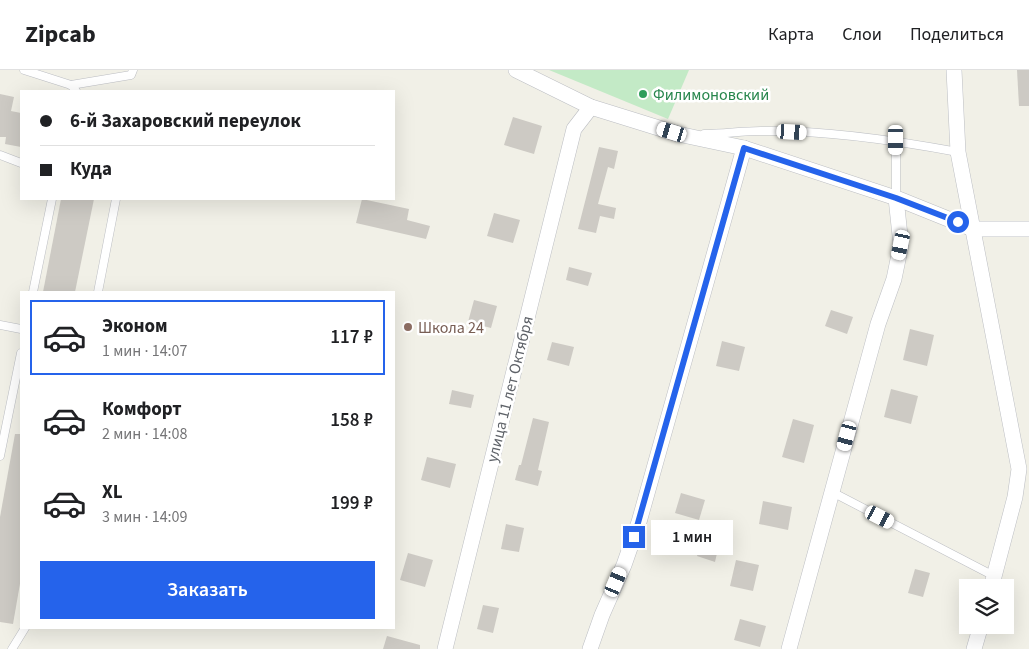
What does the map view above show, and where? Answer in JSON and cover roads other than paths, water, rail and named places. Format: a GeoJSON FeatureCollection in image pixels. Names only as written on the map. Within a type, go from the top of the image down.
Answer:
{"type":"FeatureCollection","features":[{"type":"Feature","properties":{"kind":"street"},"geometry":{"type":"LineString","coordinates":[[516,70],[591,107],[678,134],[744,148],[896,198],[973,229],[1029,229]]}},
{"type":"Feature","properties":{"kind":"street"},"geometry":{"type":"LineString","coordinates":[[954,70],[958,152],[1019,469],[1014,498],[993,579]]}},
{"type":"Feature","properties":{"kind":"street","name":"улица 11 лет Октября"},"geometry":{"type":"LineString","coordinates":[[445,649],[574,129],[591,107]]}},
{"type":"Feature","properties":{"kind":"street"},"geometry":{"type":"LineString","coordinates":[[590,649],[640,522],[744,148]]}},
{"type":"Feature","properties":{"kind":"street"},"geometry":{"type":"LineString","coordinates":[[789,649],[878,324],[896,270],[901,245],[896,198]]}},
{"type":"Feature","properties":{"kind":"street"},"geometry":{"type":"LineString","coordinates":[[974,649],[978,634]]}},
{"type":"Feature","properties":{"kind":"lane"},"geometry":{"type":"LineString","coordinates":[[24,70],[73,88],[131,75],[133,70]]}},
{"type":"Feature","properties":{"kind":"lane"},"geometry":{"type":"LineString","coordinates":[[678,134],[725,134],[760,131],[896,140],[958,152]]}},
{"type":"Feature","properties":{"kind":"lane"},"geometry":{"type":"LineString","coordinates":[[896,140],[896,198]]}},
{"type":"Feature","properties":{"kind":"lane"},"geometry":{"type":"LineString","coordinates":[[0,156],[20,163]]}},
{"type":"Feature","properties":{"kind":"lane"},"geometry":{"type":"LineString","coordinates":[[34,291],[52,200]]}},
{"type":"Feature","properties":{"kind":"lane"},"geometry":{"type":"LineString","coordinates":[[98,291],[116,200]]}},
{"type":"Feature","properties":{"kind":"lane"},"geometry":{"type":"LineString","coordinates":[[0,325],[20,329]]}},
{"type":"Feature","properties":{"kind":"lane"},"geometry":{"type":"LineString","coordinates":[[0,456],[4,415],[18,382],[20,363]]}},
{"type":"Feature","properties":{"kind":"lane"},"geometry":{"type":"LineString","coordinates":[[832,492],[987,579]]}},
{"type":"Feature","properties":{"kind":"lane"},"geometry":{"type":"LineString","coordinates":[[12,649],[24,629]]}},
{"type":"Feature","properties":{"kind":"place","name":"Филимоновский"},"geometry":{"type":"Point","coordinates":[643,94]}},
{"type":"Feature","properties":{"kind":"place","name":"Школа 24"},"geometry":{"type":"Point","coordinates":[408,327]}}]}
